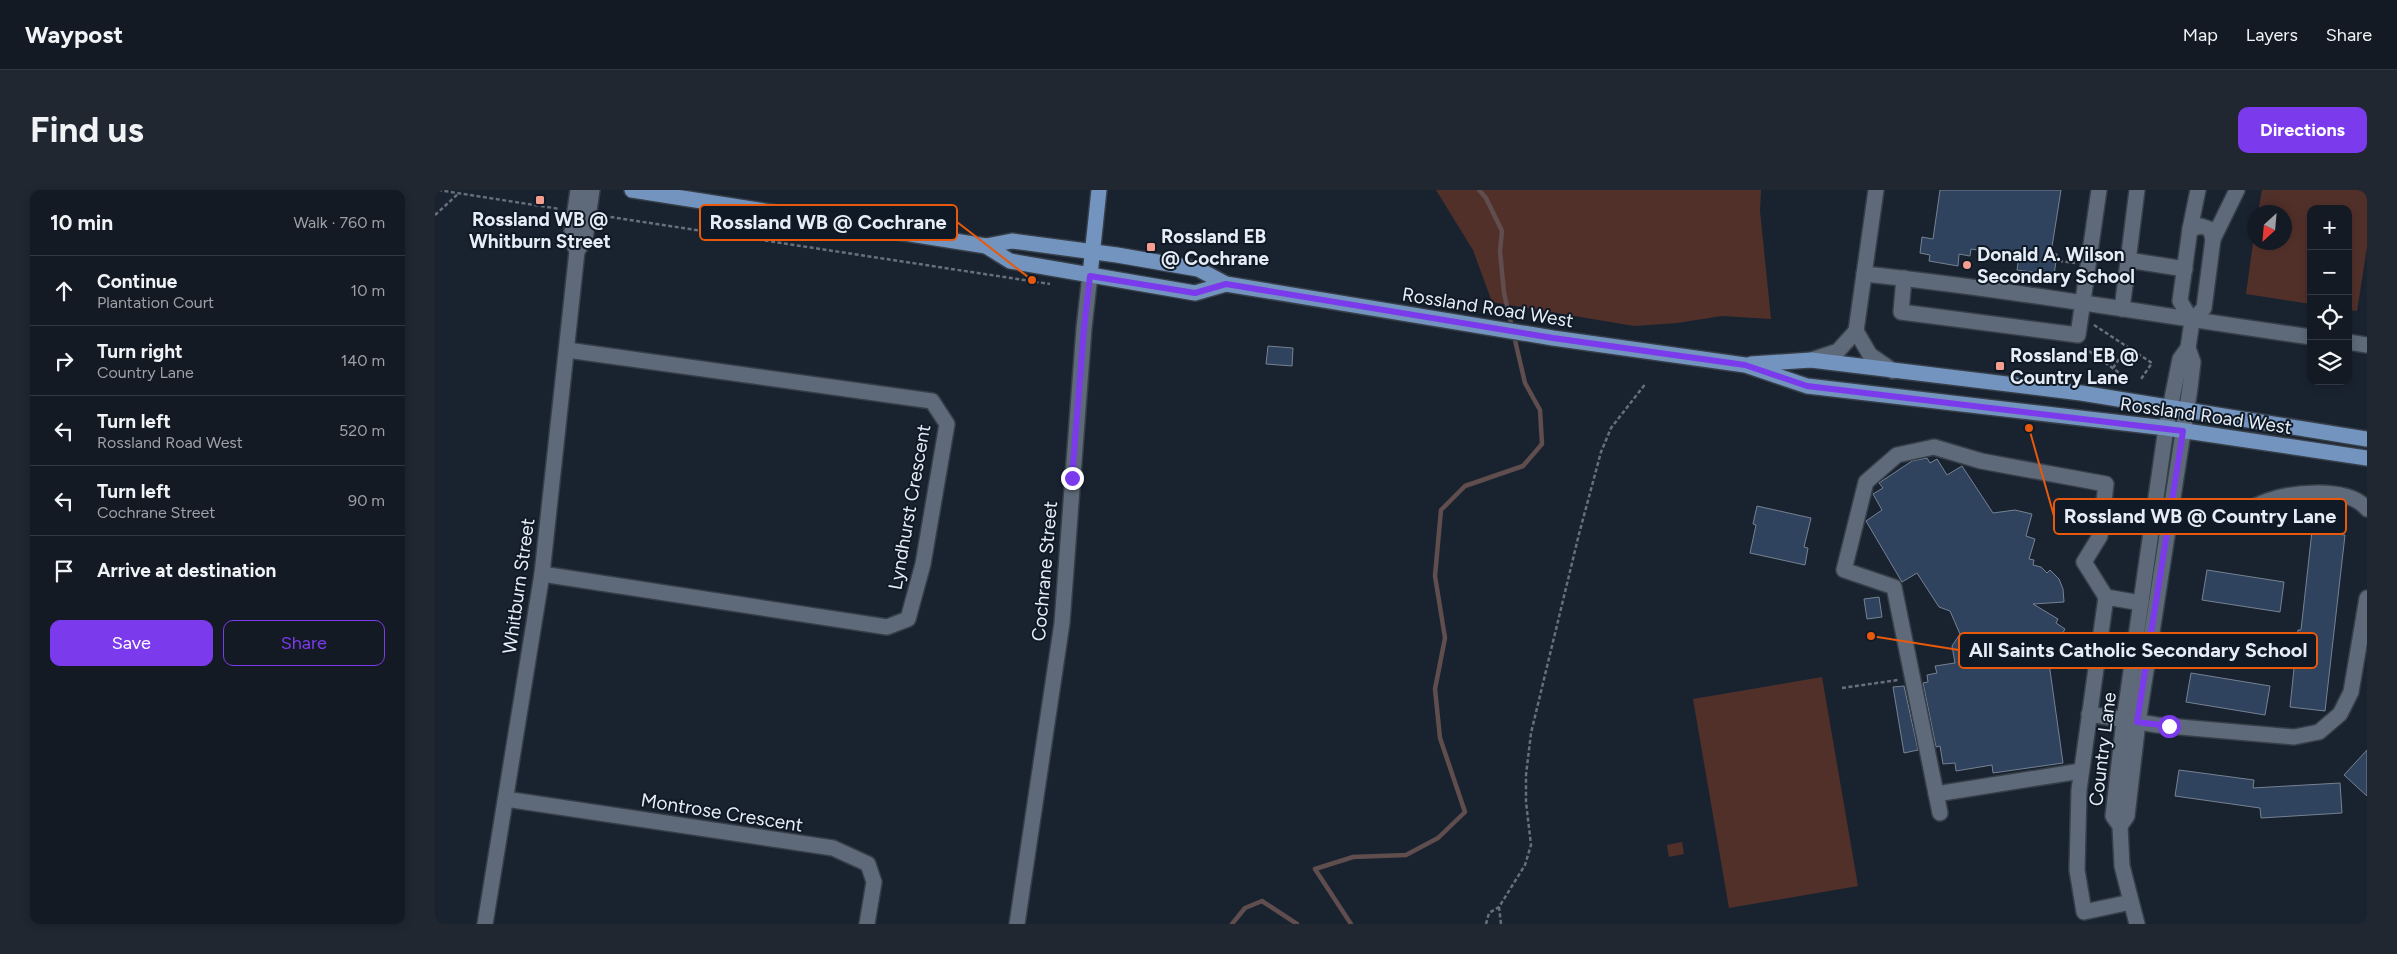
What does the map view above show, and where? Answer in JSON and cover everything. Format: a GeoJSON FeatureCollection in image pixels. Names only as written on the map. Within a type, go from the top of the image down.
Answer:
{"type":"FeatureCollection","features":[{"type":"Feature","properties":{"kind":"main road","name":"Rossland Road West"},"geometry":{"type":"LineString","coordinates":[[632,190],[985,246],[1012,241],[1198,269],[1226,284],[1482,327],[1745,365],[1807,386],[2166,428],[2367,458]]}},
{"type":"Feature","properties":{"kind":"main road","name":"Cochrane Street"},"geometry":{"type":"LineString","coordinates":[[1090,276],[1099,190]]}},
{"type":"Feature","properties":{"kind":"main road","name":"Rossland Road West"},"geometry":{"type":"LineString","coordinates":[[985,246],[1010,261],[1195,293],[1226,284]]}},
{"type":"Feature","properties":{"kind":"main road","name":"Rossland Road West"},"geometry":{"type":"LineString","coordinates":[[1745,365],[1811,360],[2081,393],[2367,439]]}},
{"type":"Feature","properties":{"kind":"street","name":"Whitburn Street"},"geometry":{"type":"LineString","coordinates":[[577,251],[571,238],[578,190]]}},
{"type":"Feature","properties":{"kind":"street","name":"Whitburn Street"},"geometry":{"type":"LineString","coordinates":[[485,924],[542,574],[577,251],[585,239],[592,190]]}},
{"type":"Feature","properties":{"kind":"street"},"geometry":{"type":"LineString","coordinates":[[1811,360],[1838,351],[1856,331],[1877,190]]}},
{"type":"Feature","properties":{"kind":"street"},"geometry":{"type":"LineString","coordinates":[[1904,278],[1901,312],[2078,335],[2099,190]]}},
{"type":"Feature","properties":{"kind":"street"},"geometry":{"type":"LineString","coordinates":[[2122,309],[2137,190]]}},
{"type":"Feature","properties":{"kind":"street"},"geometry":{"type":"LineString","coordinates":[[2188,348],[2191,320],[2180,301],[2190,229],[2198,190]]}},
{"type":"Feature","properties":{"kind":"street"},"geometry":{"type":"LineString","coordinates":[[2191,320],[2204,308],[2213,239],[2237,190]]}},
{"type":"Feature","properties":{"kind":"street"},"geometry":{"type":"LineString","coordinates":[[2190,229],[2201,226],[2210,228],[2213,239]]}},
{"type":"Feature","properties":{"kind":"street"},"geometry":{"type":"LineString","coordinates":[[2128,260],[2185,269]]}},
{"type":"Feature","properties":{"kind":"street"},"geometry":{"type":"LineString","coordinates":[[1864,274],[2084,302],[2307,336]]}},
{"type":"Feature","properties":{"kind":"street","name":"Cochrane Street"},"geometry":{"type":"LineString","coordinates":[[1017,924],[1062,623],[1084,328],[1090,276]]}},
{"type":"Feature","properties":{"kind":"street"},"geometry":{"type":"LineString","coordinates":[[1856,331],[1870,355],[1893,370]]}},
{"type":"Feature","properties":{"kind":"street"},"geometry":{"type":"LineString","coordinates":[[2352,342],[2367,344]]}},
{"type":"Feature","properties":{"kind":"street","name":"Country Lane"},"geometry":{"type":"LineString","coordinates":[[2131,721],[2141,603],[2169,407],[2179,359],[2188,348]]}},
{"type":"Feature","properties":{"kind":"street","name":"Country Lane"},"geometry":{"type":"LineString","coordinates":[[2137,924],[2122,866],[2119,826],[2113,816],[2183,431],[2193,362],[2188,348]]}},
{"type":"Feature","properties":{"kind":"street","name":"Lyndhurst Crescent"},"geometry":{"type":"LineString","coordinates":[[542,574],[887,627],[908,619],[923,564],[947,424],[932,401],[567,350]]}},
{"type":"Feature","properties":{"kind":"street"},"geometry":{"type":"LineString","coordinates":[[1940,813],[1894,587],[1844,570],[1866,482],[1897,455],[1934,447],[1981,461],[2106,484],[2100,536],[2084,562],[2106,598],[2081,771],[2077,870],[2084,912],[2131,902]]}},
{"type":"Feature","properties":{"kind":"street"},"geometry":{"type":"LineString","coordinates":[[2232,519],[2266,501],[2303,493],[2337,494],[2361,502],[2367,509]]}},
{"type":"Feature","properties":{"kind":"street"},"geometry":{"type":"LineString","coordinates":[[2106,598],[2141,603]]}},
{"type":"Feature","properties":{"kind":"street"},"geometry":{"type":"LineString","coordinates":[[2089,714],[2131,721],[2294,736],[2319,732],[2340,714],[2351,692],[2367,598]]}},
{"type":"Feature","properties":{"kind":"street"},"geometry":{"type":"LineString","coordinates":[[1936,794],[2081,771]]}},
{"type":"Feature","properties":{"kind":"street","name":"Montrose Crescent"},"geometry":{"type":"LineString","coordinates":[[506,799],[833,848],[868,864],[874,882],[867,924]]}},
{"type":"Feature","properties":{"kind":"path"},"geometry":{"type":"LineString","coordinates":[[438,190],[560,209]]}},
{"type":"Feature","properties":{"kind":"path"},"geometry":{"type":"LineString","coordinates":[[435,215],[459,193]]}},
{"type":"Feature","properties":{"kind":"path"},"geometry":{"type":"LineString","coordinates":[[604,216],[1053,285]]}},
{"type":"Feature","properties":{"kind":"path"},"geometry":{"type":"LineString","coordinates":[[2078,335],[2089,351],[2125,377]]}},
{"type":"Feature","properties":{"kind":"path"},"geometry":{"type":"LineString","coordinates":[[2113,368],[2128,346]]}},
{"type":"Feature","properties":{"kind":"path"},"geometry":{"type":"LineString","coordinates":[[2141,379],[2152,363]]}},
{"type":"Feature","properties":{"kind":"path"},"geometry":{"type":"LineString","coordinates":[[1485,924],[1489,913],[1499,907],[1525,865],[1531,845],[1526,802],[1526,775],[1531,733],[1579,534],[1601,452],[1611,428],[1646,383]]}},
{"type":"Feature","properties":{"kind":"path"},"geometry":{"type":"LineString","coordinates":[[1842,688],[1912,678]]}},
{"type":"Feature","properties":{"kind":"path"},"geometry":{"type":"LineString","coordinates":[[1499,907],[1501,924]]}},
{"type":"Feature","properties":{"kind":"shaded area"},"geometry":{"type":"Polygon","coordinates":[[[1436,190],[1761,190],[1760,211],[1771,319],[1722,316],[1677,323],[1634,326],[1492,302],[1473,250],[1436,190]]]}},
{"type":"Feature","properties":{"kind":"shaded area"},"geometry":{"type":"Polygon","coordinates":[[[2262,190],[2367,190],[2367,247],[2357,311],[2352,310],[2352,205],[2307,205],[2307,303],[2246,294],[2252,250],[2292,250],[2292,205],[2259,205],[2262,190]]]}},
{"type":"Feature","properties":{"kind":"shaded area"},"geometry":{"type":"Polygon","coordinates":[[[1822,677],[1858,886],[1729,908],[1693,699],[1822,677]]]}},
{"type":"Feature","properties":{"kind":"shaded area"},"geometry":{"type":"Polygon","coordinates":[[[1682,842],[1684,854],[1669,857],[1667,845],[1682,842]]]}},
{"type":"Feature","properties":{"kind":"building"},"geometry":{"type":"Polygon","coordinates":[[[1940,190],[2061,190],[2051,253],[2057,254],[2054,275],[2017,270],[2019,256],[1971,249],[1970,256],[1959,254],[1958,266],[1929,261],[1930,255],[1920,253],[1922,237],[1933,239],[1940,190]]]}},
{"type":"Feature","properties":{"kind":"building"},"geometry":{"type":"Polygon","coordinates":[[[1268,346],[1293,348],[1292,366],[1266,364],[1268,346]]]}},
{"type":"Feature","properties":{"kind":"building"},"geometry":{"type":"Polygon","coordinates":[[[1927,458],[1930,463],[1937,459],[1947,475],[1962,466],[1993,513],[2015,510],[2032,514],[2026,536],[2035,539],[2029,559],[2034,560],[2033,565],[2041,567],[2047,573],[2050,570],[2059,579],[2063,589],[2064,602],[2033,604],[2058,619],[2056,623],[2065,629],[2060,638],[2064,643],[2048,656],[2063,763],[1993,773],[1992,765],[1956,771],[1955,763],[1943,764],[1940,746],[1936,747],[1923,683],[1928,682],[1927,675],[1937,673],[1935,666],[1955,663],[1952,646],[1960,634],[1950,611],[1939,607],[1917,573],[1902,582],[1866,521],[1882,510],[1873,494],[1883,488],[1879,483],[1912,461],[1927,458]]]}},
{"type":"Feature","properties":{"kind":"building"},"geometry":{"type":"Polygon","coordinates":[[[1757,506],[1811,518],[1804,547],[1808,548],[1805,565],[1750,553],[1756,525],[1753,524],[1757,506]]]}},
{"type":"Feature","properties":{"kind":"building"},"geometry":{"type":"Polygon","coordinates":[[[2312,531],[2345,535],[2325,711],[2290,707],[2298,630],[2301,630],[2312,531]]]}},
{"type":"Feature","properties":{"kind":"building"},"geometry":{"type":"Polygon","coordinates":[[[2207,570],[2284,582],[2280,612],[2202,600],[2207,570]]]}},
{"type":"Feature","properties":{"kind":"building"},"geometry":{"type":"Polygon","coordinates":[[[1879,597],[1882,617],[1867,619],[1864,599],[1879,597]]]}},
{"type":"Feature","properties":{"kind":"building"},"geometry":{"type":"Polygon","coordinates":[[[2191,673],[2270,686],[2265,715],[2186,702],[2191,673]]]}},
{"type":"Feature","properties":{"kind":"building"},"geometry":{"type":"Polygon","coordinates":[[[1904,686],[1918,750],[1904,753],[1893,687],[1904,686]]]}},
{"type":"Feature","properties":{"kind":"building"},"geometry":{"type":"Polygon","coordinates":[[[2367,750],[2367,796],[2344,775],[2367,750]]]}},
{"type":"Feature","properties":{"kind":"building"},"geometry":{"type":"Polygon","coordinates":[[[2179,770],[2254,780],[2253,788],[2340,783],[2342,813],[2261,818],[2260,808],[2175,796],[2179,770]]]}},
{"type":"Feature","properties":{"kind":"waterway"},"geometry":{"type":"LineString","coordinates":[[1351,924],[1315,869],[1353,857],[1406,855],[1438,838],[1465,812],[1440,738],[1435,689],[1445,638],[1435,576],[1441,510],[1465,486],[1523,466],[1542,444],[1540,410],[1525,383],[1504,293],[1500,251],[1502,231],[1486,198],[1479,190]]}},
{"type":"Feature","properties":{"kind":"waterway"},"geometry":{"type":"LineString","coordinates":[[1232,924],[1245,908],[1262,901],[1297,924]]}},
{"type":"Feature","properties":{"kind":"place","name":"Rossland WB @ Whitburn Street"},"geometry":{"type":"Point","coordinates":[540,200]}},
{"type":"Feature","properties":{"kind":"place","name":"Rossland EB @ Cochrane"},"geometry":{"type":"Point","coordinates":[1151,247]}},
{"type":"Feature","properties":{"kind":"place","name":"Donald A. Wilson Secondary School"},"geometry":{"type":"Point","coordinates":[1967,265]}},
{"type":"Feature","properties":{"kind":"place","name":"Rossland WB @ Cochrane"},"geometry":{"type":"Point","coordinates":[1032,280]}},
{"type":"Feature","properties":{"kind":"place","name":"Rossland EB @ Country Lane"},"geometry":{"type":"Point","coordinates":[2000,366]}},
{"type":"Feature","properties":{"kind":"place","name":"Rossland WB @ Country Lane"},"geometry":{"type":"Point","coordinates":[2029,428]}},
{"type":"Feature","properties":{"kind":"place","name":"All Saints Catholic Secondary School"},"geometry":{"type":"Point","coordinates":[1871,636]}},
{"type":"Feature","properties":{"kind":"route"},"geometry":{"type":"LineString","coordinates":[[1072,478],[1090,276],[1114,278],[1195,293],[1226,284],[1482,327],[1745,365],[1807,386],[2183,431],[2137,722],[2169,726]]}}]}
